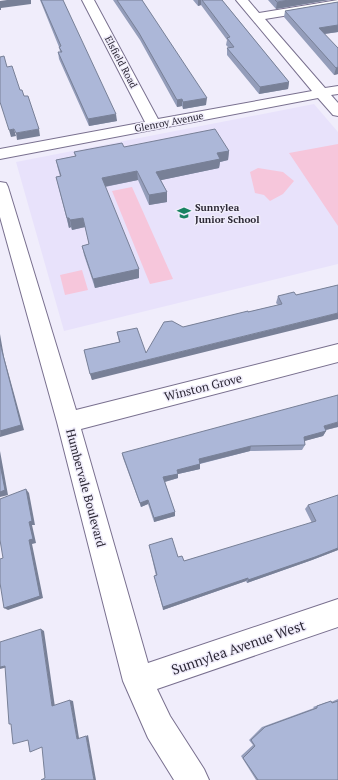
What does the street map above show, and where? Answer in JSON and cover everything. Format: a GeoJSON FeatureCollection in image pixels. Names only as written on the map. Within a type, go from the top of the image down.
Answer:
{"type":"FeatureCollection","features":[{"type":"Feature","properties":{"kind":"street","name":"Elsfield Road"},"geometry":{"type":"LineString","coordinates":[[88,0],[154,125]]}},
{"type":"Feature","properties":{"kind":"street"},"geometry":{"type":"LineString","coordinates":[[242,0],[338,112]]}},
{"type":"Feature","properties":{"kind":"street"},"geometry":{"type":"LineString","coordinates":[[256,16],[338,3]]}},
{"type":"Feature","properties":{"kind":"street","name":"Glenroy Avenue"},"geometry":{"type":"LineString","coordinates":[[0,154],[338,90]]}},
{"type":"Feature","properties":{"kind":"street","name":"Humbervale Boulevard"},"geometry":{"type":"LineString","coordinates":[[0,187],[68,422],[138,681],[159,727],[193,780]]}},
{"type":"Feature","properties":{"kind":"street","name":"Winston Grove"},"geometry":{"type":"LineString","coordinates":[[68,422],[338,353]]}},
{"type":"Feature","properties":{"kind":"street","name":"Sunnylea Avenue West"},"geometry":{"type":"LineString","coordinates":[[138,681],[338,613]]}},
{"type":"Feature","properties":{"kind":"shaded area","name":"Sunnylea Junior School"},"geometry":{"type":"Polygon","coordinates":[[[314,104],[338,132],[338,264],[64,331],[16,162],[314,104]]]}},
{"type":"Feature","properties":{"kind":"shaded area"},"geometry":{"type":"Polygon","coordinates":[[[338,144],[338,226],[289,153],[338,144]]]}},
{"type":"Feature","properties":{"kind":"shaded area"},"geometry":{"type":"Polygon","coordinates":[[[258,168],[283,172],[294,181],[283,194],[270,201],[264,195],[255,193],[250,172],[258,168]]]}},
{"type":"Feature","properties":{"kind":"shaded area"},"geometry":{"type":"Polygon","coordinates":[[[132,187],[173,279],[150,284],[112,191],[132,187]]]}},
{"type":"Feature","properties":{"kind":"shaded area"},"geometry":{"type":"Polygon","coordinates":[[[82,270],[88,290],[65,295],[60,275],[82,270]]]}},
{"type":"Feature","properties":{"kind":"building"},"geometry":{"type":"Polygon","coordinates":[[[41,0],[63,0],[116,114],[88,119],[58,52],[62,52],[59,47],[61,46],[41,0]]]}},
{"type":"Feature","properties":{"kind":"building"},"geometry":{"type":"Polygon","coordinates":[[[117,0],[142,0],[207,98],[183,102],[182,99],[177,100],[139,33],[117,0]]]}},
{"type":"Feature","properties":{"kind":"building"},"geometry":{"type":"Polygon","coordinates":[[[202,0],[222,0],[289,82],[260,87],[227,48],[234,47],[227,38],[230,37],[202,0]]]}},
{"type":"Feature","properties":{"kind":"building"},"geometry":{"type":"Polygon","coordinates":[[[275,0],[289,0],[277,2],[275,0]]]}},
{"type":"Feature","properties":{"kind":"building"},"geometry":{"type":"Polygon","coordinates":[[[338,2],[338,25],[319,28],[338,48],[338,67],[336,68],[285,11],[338,2]]]}},
{"type":"Feature","properties":{"kind":"building"},"geometry":{"type":"Polygon","coordinates":[[[4,56],[7,67],[12,66],[20,90],[22,90],[24,96],[28,96],[39,129],[16,133],[14,129],[9,130],[0,102],[0,57],[4,56]]]}},
{"type":"Feature","properties":{"kind":"building"},"geometry":{"type":"Polygon","coordinates":[[[215,129],[229,151],[217,153],[220,159],[156,172],[167,192],[149,195],[137,171],[102,178],[139,269],[93,279],[82,246],[89,244],[83,218],[70,220],[67,218],[56,177],[61,176],[56,160],[76,156],[74,152],[122,143],[124,147],[215,129]]]}},
{"type":"Feature","properties":{"kind":"building"},"geometry":{"type":"Polygon","coordinates":[[[338,285],[338,313],[90,374],[84,350],[120,342],[117,332],[137,328],[146,353],[164,322],[172,321],[183,327],[282,304],[278,296],[294,292],[296,295],[338,285]]]}},
{"type":"Feature","properties":{"kind":"building"},"geometry":{"type":"Polygon","coordinates":[[[0,343],[21,425],[0,431],[0,343]]]}},
{"type":"Feature","properties":{"kind":"building"},"geometry":{"type":"Polygon","coordinates":[[[338,395],[338,422],[324,426],[326,431],[304,437],[305,445],[251,446],[199,459],[200,464],[177,470],[178,474],[163,477],[175,512],[154,518],[148,500],[140,503],[122,453],[338,395]]]}},
{"type":"Feature","properties":{"kind":"building"},"geometry":{"type":"Polygon","coordinates":[[[0,464],[5,490],[0,492],[0,464]]]}},
{"type":"Feature","properties":{"kind":"building"},"geometry":{"type":"Polygon","coordinates":[[[26,489],[32,521],[29,522],[33,539],[29,540],[40,596],[4,608],[0,583],[0,559],[3,558],[0,540],[0,499],[26,489]]]}},
{"type":"Feature","properties":{"kind":"building"},"geometry":{"type":"Polygon","coordinates":[[[338,495],[338,548],[248,580],[248,578],[163,607],[154,576],[157,575],[149,545],[172,538],[178,557],[182,556],[184,561],[316,521],[308,505],[338,495]]]}},
{"type":"Feature","properties":{"kind":"building"},"geometry":{"type":"Polygon","coordinates":[[[41,629],[52,706],[70,700],[77,739],[86,736],[94,780],[41,780],[45,778],[42,747],[30,752],[28,740],[13,744],[11,724],[9,724],[5,666],[0,667],[0,642],[41,629]]]}},
{"type":"Feature","properties":{"kind":"building"},"geometry":{"type":"Polygon","coordinates":[[[331,701],[332,703],[338,701],[338,780],[258,780],[243,758],[255,746],[251,740],[265,727],[317,708],[317,706],[331,701]]]}},
{"type":"Feature","properties":{"kind":"place","name":"Sunnylea Junior School"},"geometry":{"type":"Point","coordinates":[184,213]}}]}
